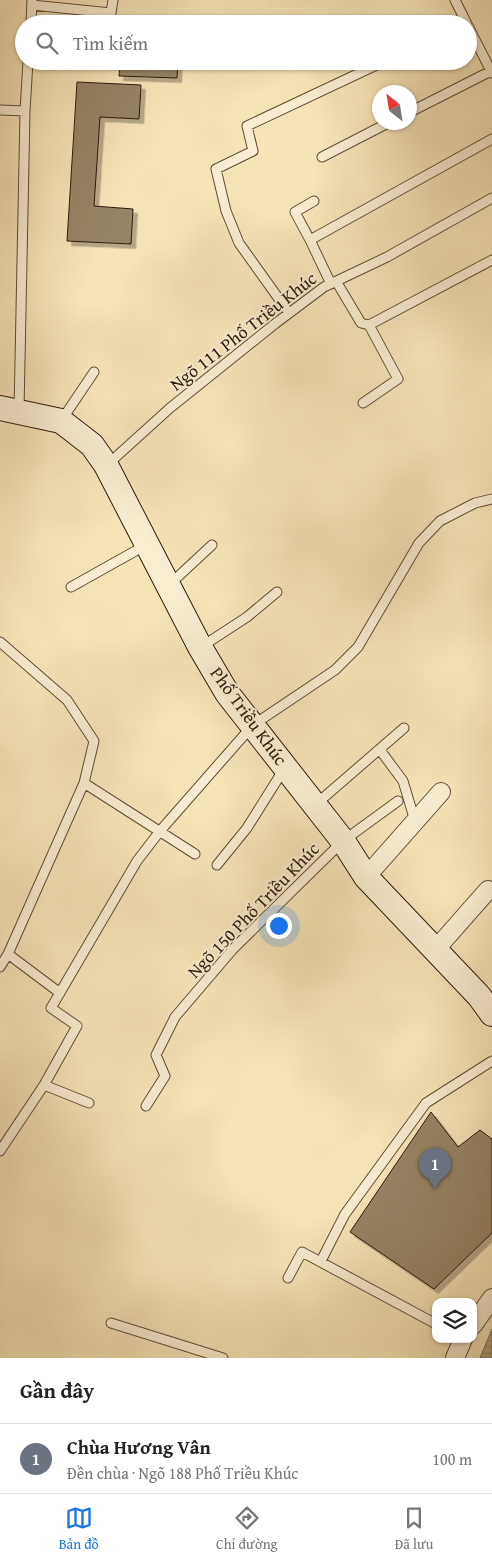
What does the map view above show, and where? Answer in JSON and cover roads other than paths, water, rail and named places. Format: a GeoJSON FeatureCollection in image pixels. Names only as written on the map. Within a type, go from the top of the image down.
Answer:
{"type":"FeatureCollection","features":[{"type":"Feature","properties":{"kind":"street","name":"Phố Triều Khúc"},"geometry":{"type":"LineString","coordinates":[[10,410],[61,421],[92,445],[106,466],[200,647],[227,693],[343,841],[366,877],[436,949],[479,996],[492,1014]]}},
{"type":"Feature","properties":{"kind":"street"},"geometry":{"type":"LineString","coordinates":[[366,877],[441,792]]}},
{"type":"Feature","properties":{"kind":"street"},"geometry":{"type":"LineString","coordinates":[[436,949],[488,890]]}},
{"type":"Feature","properties":{"kind":"street"},"geometry":{"type":"LineString","coordinates":[[477,1319],[492,1298]]}},
{"type":"Feature","properties":{"kind":"street"},"geometry":{"type":"LineString","coordinates":[[455,1358],[461,1343]]}},
{"type":"Feature","properties":{"kind":"lane"},"geometry":{"type":"LineString","coordinates":[[32,3],[111,13],[113,0]]}},
{"type":"Feature","properties":{"kind":"lane"},"geometry":{"type":"LineString","coordinates":[[455,0],[463,15]]}},
{"type":"Feature","properties":{"kind":"lane"},"geometry":{"type":"LineString","coordinates":[[477,43],[490,69]]}},
{"type":"Feature","properties":{"kind":"lane"},"geometry":{"type":"LineString","coordinates":[[490,69],[492,54]]}},
{"type":"Feature","properties":{"kind":"lane"},"geometry":{"type":"LineString","coordinates":[[417,108],[490,69]]}},
{"type":"Feature","properties":{"kind":"lane"},"geometry":{"type":"LineString","coordinates":[[10,410],[27,70]]}},
{"type":"Feature","properties":{"kind":"lane"},"geometry":{"type":"LineString","coordinates":[[289,313],[239,243],[226,211],[216,169],[253,151],[247,126],[366,70]]}},
{"type":"Feature","properties":{"kind":"lane"},"geometry":{"type":"LineString","coordinates":[[0,110],[25,112]]}},
{"type":"Feature","properties":{"kind":"lane"},"geometry":{"type":"LineString","coordinates":[[322,157],[374,130]]}},
{"type":"Feature","properties":{"kind":"lane"},"geometry":{"type":"LineString","coordinates":[[310,240],[492,139]]}},
{"type":"Feature","properties":{"kind":"lane","name":"Ngõ 111 Phố Triều Khúc"},"geometry":{"type":"LineString","coordinates":[[106,466],[170,408],[289,313],[334,282],[387,257],[492,198]]}},
{"type":"Feature","properties":{"kind":"lane"},"geometry":{"type":"LineString","coordinates":[[314,201],[295,212],[334,282],[361,323],[369,325],[492,260]]}},
{"type":"Feature","properties":{"kind":"lane"},"geometry":{"type":"LineString","coordinates":[[363,402],[398,379],[369,325]]}},
{"type":"Feature","properties":{"kind":"lane"},"geometry":{"type":"LineString","coordinates":[[61,421],[94,372]]}},
{"type":"Feature","properties":{"kind":"lane"},"geometry":{"type":"LineString","coordinates":[[0,1151],[44,1085],[77,1026],[51,1008],[136,861],[253,725],[334,670],[358,646],[419,543],[440,521],[475,503],[492,499]]}},
{"type":"Feature","properties":{"kind":"lane"},"geometry":{"type":"LineString","coordinates":[[71,587],[148,544]]}},
{"type":"Feature","properties":{"kind":"lane"},"geometry":{"type":"LineString","coordinates":[[169,585],[212,545]]}},
{"type":"Feature","properties":{"kind":"lane"},"geometry":{"type":"LineString","coordinates":[[200,647],[247,617],[276,592]]}},
{"type":"Feature","properties":{"kind":"lane"},"geometry":{"type":"LineString","coordinates":[[0,642],[67,700],[94,741],[84,783],[8,954],[0,967]]}},
{"type":"Feature","properties":{"kind":"lane"},"geometry":{"type":"LineString","coordinates":[[315,805],[404,728]]}},
{"type":"Feature","properties":{"kind":"lane"},"geometry":{"type":"LineString","coordinates":[[380,750],[403,781],[415,821]]}},
{"type":"Feature","properties":{"kind":"lane"},"geometry":{"type":"LineString","coordinates":[[216,865],[247,828],[286,766]]}},
{"type":"Feature","properties":{"kind":"lane"},"geometry":{"type":"LineString","coordinates":[[84,783],[195,854]]}},
{"type":"Feature","properties":{"kind":"lane"},"geometry":{"type":"LineString","coordinates":[[343,841],[398,801]]}},
{"type":"Feature","properties":{"kind":"lane","name":"Ngõ 150 Phố Triều Khúc"},"geometry":{"type":"LineString","coordinates":[[146,1106],[165,1076],[156,1055],[175,1017],[233,949],[343,841]]}},
{"type":"Feature","properties":{"kind":"lane"},"geometry":{"type":"LineString","coordinates":[[8,954],[60,993]]}},
{"type":"Feature","properties":{"kind":"lane"},"geometry":{"type":"LineString","coordinates":[[321,1261],[345,1214],[426,1103],[492,1061]]}},
{"type":"Feature","properties":{"kind":"lane"},"geometry":{"type":"LineString","coordinates":[[44,1085],[89,1103]]}},
{"type":"Feature","properties":{"kind":"lane"},"geometry":{"type":"LineString","coordinates":[[288,1278],[302,1252],[432,1322]]}},
{"type":"Feature","properties":{"kind":"lane"},"geometry":{"type":"LineString","coordinates":[[111,1323],[223,1358]]}},
{"type":"Feature","properties":{"kind":"place","name":"Chùa Hương Vân"},"geometry":{"type":"Point","coordinates":[435,1189]}}]}
